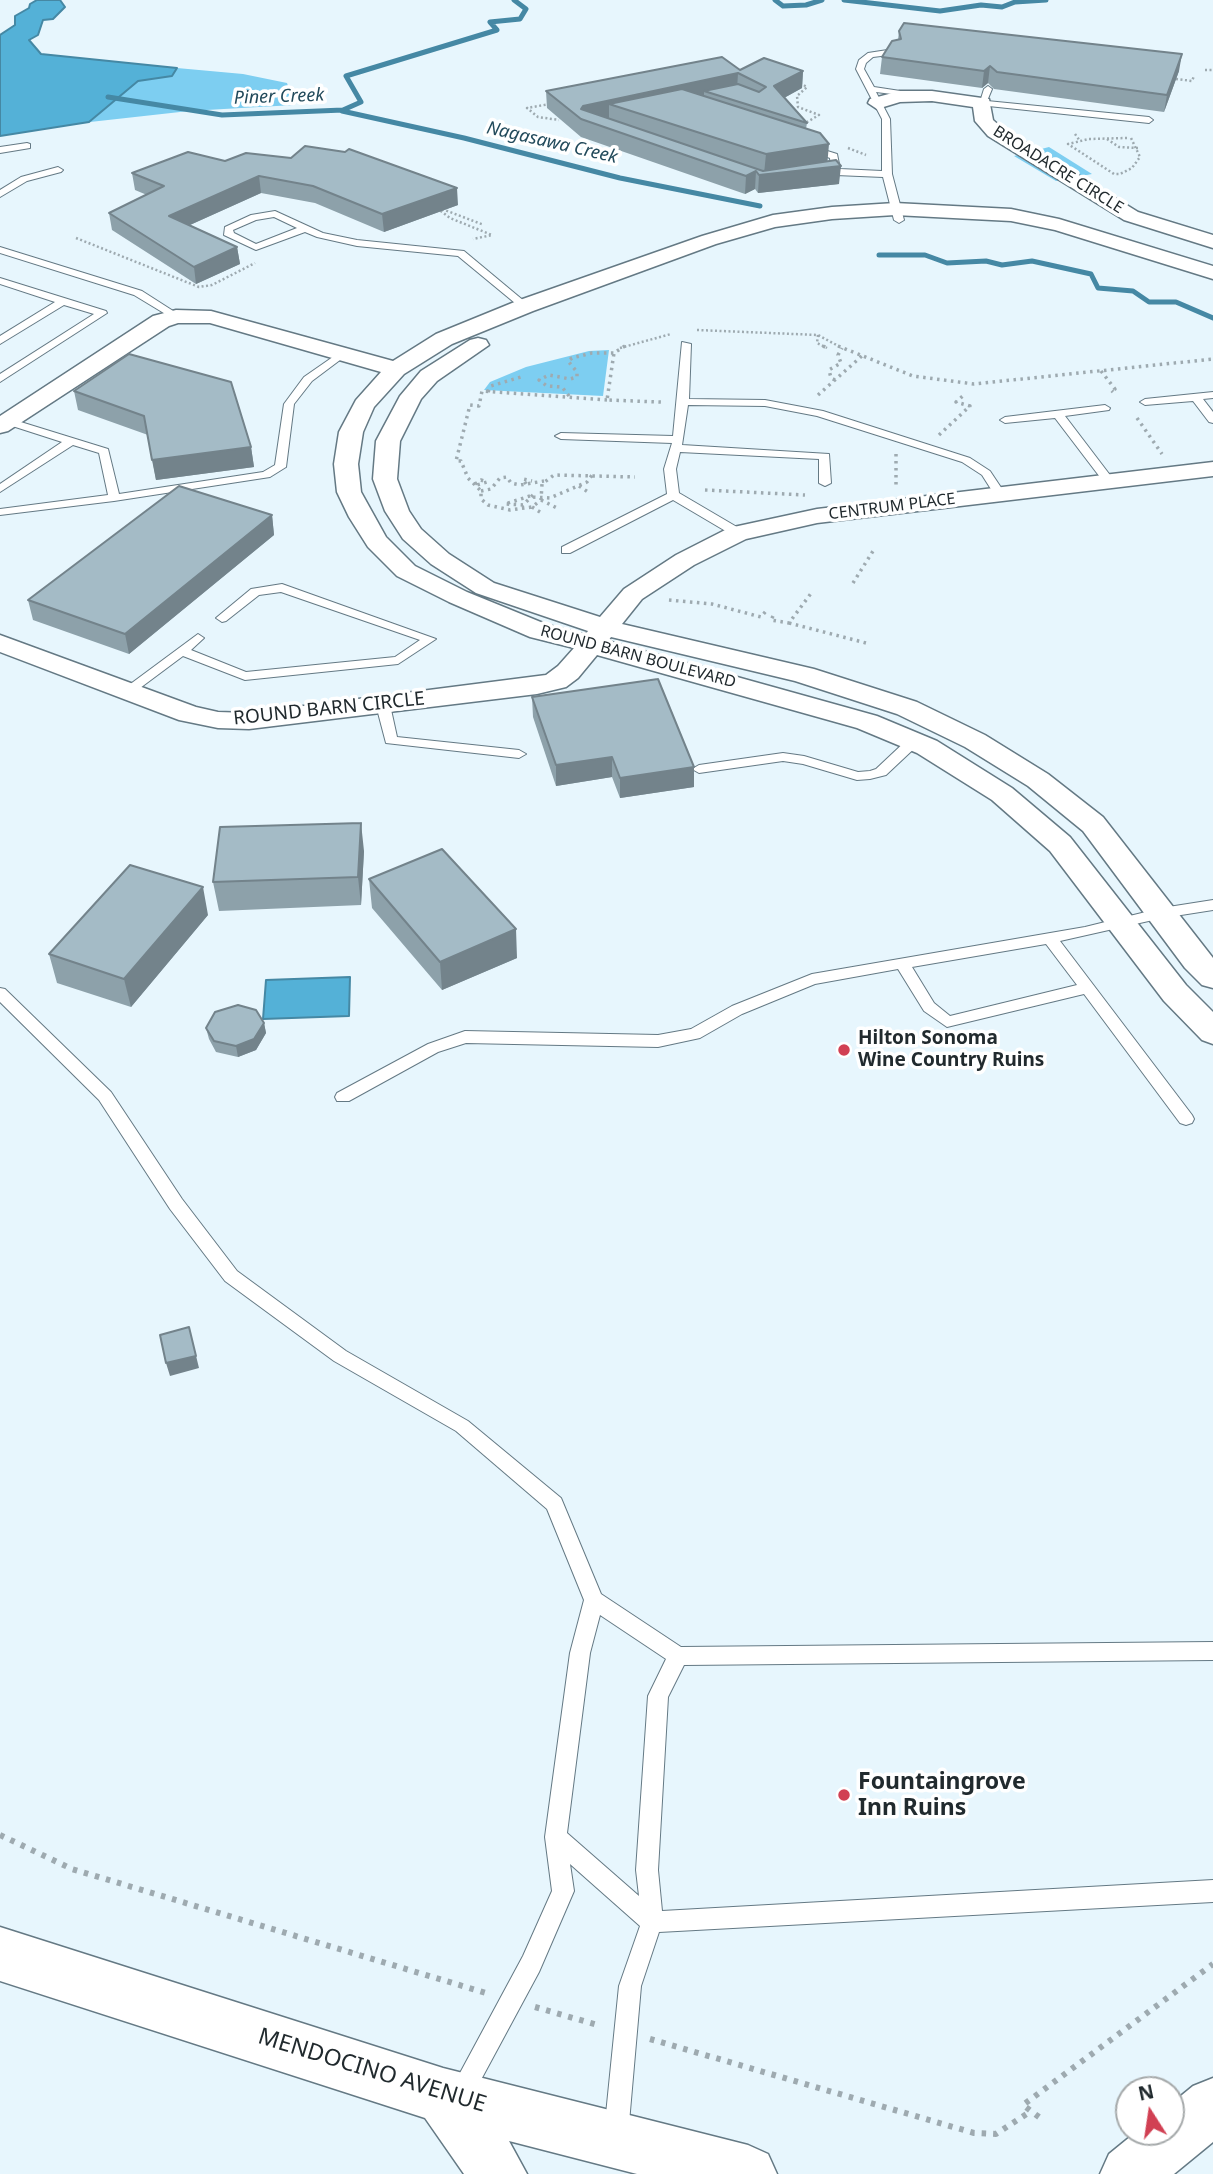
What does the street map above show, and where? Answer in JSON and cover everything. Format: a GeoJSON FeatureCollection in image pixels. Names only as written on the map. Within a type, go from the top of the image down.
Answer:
{"type":"FeatureCollection","features":[{"type":"Feature","properties":{"kind":"main road","name":"MENDOCINO AVENUE"},"geometry":{"type":"LineString","coordinates":[[0,1954],[451,2098],[748,2174]]}},
{"type":"Feature","properties":{"kind":"main road"},"geometry":{"type":"LineString","coordinates":[[451,2098],[498,2174]]}},
{"type":"Feature","properties":{"kind":"main road"},"geometry":{"type":"LineString","coordinates":[[1129,2174],[1213,2106]]}},
{"type":"Feature","properties":{"kind":"street","name":"BROADACRE CIRCLE"},"geometry":{"type":"LineString","coordinates":[[873,96],[985,96],[984,121],[995,132],[1131,216],[1213,242]]}},
{"type":"Feature","properties":{"kind":"street","name":"ROUND BARN BOULEVARD"},"geometry":{"type":"LineString","coordinates":[[1213,273],[1059,225],[975,212],[832,213],[773,221],[709,240],[444,338],[396,369],[364,405],[351,432],[346,464],[349,492],[377,542],[406,571],[458,597],[539,631],[596,636],[804,675],[907,708],[975,741],[1038,780],[1093,824],[1196,960],[1213,977]]}},
{"type":"Feature","properties":{"kind":"street","name":"ROUND BARN BOULEVARD"},"geometry":{"type":"LineString","coordinates":[[1213,288],[1075,245],[979,225],[897,214],[794,233],[738,249],[522,325],[463,352],[429,376],[411,396],[388,440],[385,478],[397,511],[412,534],[440,559],[485,588],[596,636],[866,722],[914,741],[1002,794],[1059,844],[1175,993],[1213,1032]]}},
{"type":"Feature","properties":{"kind":"street"},"geometry":{"type":"LineString","coordinates":[[4,424],[161,321],[176,316],[211,317],[396,369]]}},
{"type":"Feature","properties":{"kind":"street","name":"CENTRUM PLACE"},"geometry":{"type":"LineString","coordinates":[[596,636],[633,594],[651,580],[738,533],[817,516],[1213,469]]}},
{"type":"Feature","properties":{"kind":"street","name":"ROUND BARN CIRCLE"},"geometry":{"type":"LineString","coordinates":[[0,643],[189,715],[218,720],[250,721],[556,681],[568,672],[596,636]]}},
{"type":"Feature","properties":{"kind":"lane"},"geometry":{"type":"LineString","coordinates":[[894,52],[882,52],[862,62],[860,69],[886,119],[887,174],[897,214]]}},
{"type":"Feature","properties":{"kind":"lane"},"geometry":{"type":"LineString","coordinates":[[985,96],[1149,120]]}},
{"type":"Feature","properties":{"kind":"lane"},"geometry":{"type":"LineString","coordinates":[[800,145],[834,156],[836,172]]}},
{"type":"Feature","properties":{"kind":"lane"},"geometry":{"type":"LineString","coordinates":[[0,150],[26,146]]}},
{"type":"Feature","properties":{"kind":"lane"},"geometry":{"type":"LineString","coordinates":[[0,194],[24,179],[58,170]]}},
{"type":"Feature","properties":{"kind":"lane"},"geometry":{"type":"LineString","coordinates":[[812,176],[836,172],[887,174]]}},
{"type":"Feature","properties":{"kind":"lane"},"geometry":{"type":"LineString","coordinates":[[303,229],[256,247],[229,235],[228,229],[254,216],[275,214],[303,229],[357,243],[461,253],[525,306]]}},
{"type":"Feature","properties":{"kind":"lane"},"geometry":{"type":"LineString","coordinates":[[0,250],[138,293],[176,316]]}},
{"type":"Feature","properties":{"kind":"lane"},"geometry":{"type":"LineString","coordinates":[[0,281],[102,313],[0,379]]}},
{"type":"Feature","properties":{"kind":"lane"},"geometry":{"type":"LineString","coordinates":[[0,341],[63,300]]}},
{"type":"Feature","properties":{"kind":"lane"},"geometry":{"type":"LineString","coordinates":[[673,495],[670,470],[677,444],[686,344]]}},
{"type":"Feature","properties":{"kind":"lane"},"geometry":{"type":"LineString","coordinates":[[0,512],[266,475],[280,467],[289,404],[308,379],[341,355]]}},
{"type":"Feature","properties":{"kind":"lane"},"geometry":{"type":"LineString","coordinates":[[1144,402],[1213,395]]}},
{"type":"Feature","properties":{"kind":"lane"},"geometry":{"type":"LineString","coordinates":[[1196,397],[1213,420]]}},
{"type":"Feature","properties":{"kind":"lane"},"geometry":{"type":"LineString","coordinates":[[682,402],[765,404],[819,413],[966,460],[986,473],[1000,495]]}},
{"type":"Feature","properties":{"kind":"lane"},"geometry":{"type":"LineString","coordinates":[[1005,420],[1105,408]]}},
{"type":"Feature","properties":{"kind":"lane"},"geometry":{"type":"LineString","coordinates":[[1058,414],[1110,483]]}},
{"type":"Feature","properties":{"kind":"lane"},"geometry":{"type":"LineString","coordinates":[[4,424],[104,452],[114,498]]}},
{"type":"Feature","properties":{"kind":"lane"},"geometry":{"type":"LineString","coordinates":[[561,436],[825,456],[825,483]]}},
{"type":"Feature","properties":{"kind":"lane"},"geometry":{"type":"LineString","coordinates":[[0,489],[71,441]]}},
{"type":"Feature","properties":{"kind":"lane"},"geometry":{"type":"LineString","coordinates":[[673,495],[738,533]]}},
{"type":"Feature","properties":{"kind":"lane"},"geometry":{"type":"LineString","coordinates":[[566,550],[673,495]]}},
{"type":"Feature","properties":{"kind":"lane"},"geometry":{"type":"LineString","coordinates":[[182,651],[245,676],[398,660],[430,639],[282,588],[255,592],[222,618]]}},
{"type":"Feature","properties":{"kind":"lane"},"geometry":{"type":"LineString","coordinates":[[127,691],[198,638]]}},
{"type":"Feature","properties":{"kind":"lane"},"geometry":{"type":"LineString","coordinates":[[383,705],[391,740],[519,754]]}},
{"type":"Feature","properties":{"kind":"lane"},"geometry":{"type":"LineString","coordinates":[[699,769],[783,757],[804,760],[857,776],[870,775],[881,772],[914,741]]}},
{"type":"Feature","properties":{"kind":"lane"},"geometry":{"type":"LineString","coordinates":[[343,1097],[433,1048],[465,1037],[658,1041],[695,1034],[737,1010],[812,979],[1213,905]]}},
{"type":"Feature","properties":{"kind":"lane"},"geometry":{"type":"LineString","coordinates":[[1050,937],[1186,1119]]}},
{"type":"Feature","properties":{"kind":"lane"},"geometry":{"type":"LineString","coordinates":[[901,962],[929,1007],[947,1022],[1088,988]]}},
{"type":"Feature","properties":{"kind":"lane"},"geometry":{"type":"LineString","coordinates":[[0,993],[105,1096],[176,1204],[231,1276],[340,1356],[462,1426],[554,1504],[594,1600],[678,1656],[1213,1651]]}},
{"type":"Feature","properties":{"kind":"lane"},"geometry":{"type":"LineString","coordinates":[[451,2098],[531,1964],[564,1891],[556,1837],[580,1653],[594,1600]]}},
{"type":"Feature","properties":{"kind":"lane"},"geometry":{"type":"LineString","coordinates":[[616,2140],[630,1986],[652,1922],[647,1870],[658,1696],[678,1656]]}},
{"type":"Feature","properties":{"kind":"lane"},"geometry":{"type":"LineString","coordinates":[[556,1837],[652,1922],[1213,1891]]}},
{"type":"Feature","properties":{"kind":"path"},"geometry":{"type":"LineString","coordinates":[[1205,70],[1213,70]]}},
{"type":"Feature","properties":{"kind":"path"},"geometry":{"type":"LineString","coordinates":[[1175,79],[1192,81],[1194,76]]}},
{"type":"Feature","properties":{"kind":"path"},"geometry":{"type":"LineString","coordinates":[[795,129],[819,116],[798,107],[797,96],[807,87],[798,83]]}},
{"type":"Feature","properties":{"kind":"path"},"geometry":{"type":"LineString","coordinates":[[552,103],[527,108],[538,117],[567,123]]}},
{"type":"Feature","properties":{"kind":"path"},"geometry":{"type":"LineString","coordinates":[[559,120],[568,118]]}},
{"type":"Feature","properties":{"kind":"path"},"geometry":{"type":"LineString","coordinates":[[1075,134],[1080,141]]}},
{"type":"Feature","properties":{"kind":"path"},"geometry":{"type":"LineString","coordinates":[[1131,138],[1138,148],[1138,162],[1132,168],[1117,174],[1068,144],[1106,139],[1131,138]]}},
{"type":"Feature","properties":{"kind":"path"},"geometry":{"type":"LineString","coordinates":[[1106,139],[1119,146],[1138,148]]}},
{"type":"Feature","properties":{"kind":"path"},"geometry":{"type":"LineString","coordinates":[[845,147],[866,154],[866,160],[852,164],[852,173]]}},
{"type":"Feature","properties":{"kind":"path"},"geometry":{"type":"LineString","coordinates":[[426,204],[484,225]]}},
{"type":"Feature","properties":{"kind":"path"},"geometry":{"type":"LineString","coordinates":[[433,213],[452,205]]}},
{"type":"Feature","properties":{"kind":"path"},"geometry":{"type":"LineString","coordinates":[[441,209],[450,218],[492,235],[463,239]]}},
{"type":"Feature","properties":{"kind":"path"},"geometry":{"type":"LineString","coordinates":[[76,238],[199,287],[230,277],[248,268],[257,261],[255,260]]}},
{"type":"Feature","properties":{"kind":"path"},"geometry":{"type":"LineString","coordinates":[[692,329],[818,335],[842,348],[913,376],[974,384],[1213,359]]}},
{"type":"Feature","properties":{"kind":"path"},"geometry":{"type":"LineString","coordinates":[[662,402],[568,398],[562,387],[547,386],[539,380],[549,375],[570,380],[577,377],[577,372],[568,361],[572,358],[592,353],[614,353],[621,347],[680,332]]}},
{"type":"Feature","properties":{"kind":"path"},"geometry":{"type":"LineString","coordinates":[[818,335],[817,343],[827,348]]}},
{"type":"Feature","properties":{"kind":"path"},"geometry":{"type":"LineString","coordinates":[[835,380],[831,378],[828,370],[841,363],[838,355],[842,348]]}},
{"type":"Feature","properties":{"kind":"path"},"geometry":{"type":"LineString","coordinates":[[607,400],[614,353]]}},
{"type":"Feature","properties":{"kind":"path"},"geometry":{"type":"LineString","coordinates":[[812,401],[863,355]]}},
{"type":"Feature","properties":{"kind":"path"},"geometry":{"type":"LineString","coordinates":[[488,392],[491,386],[521,377]]}},
{"type":"Feature","properties":{"kind":"path"},"geometry":{"type":"LineString","coordinates":[[543,513],[532,507],[498,509],[481,499],[481,491],[463,470],[461,461],[456,461],[470,405],[478,406],[482,391],[569,396]]}},
{"type":"Feature","properties":{"kind":"path"},"geometry":{"type":"LineString","coordinates":[[936,438],[970,406],[956,402],[965,394]]}},
{"type":"Feature","properties":{"kind":"path"},"geometry":{"type":"LineString","coordinates":[[896,445],[896,495]]}},
{"type":"Feature","properties":{"kind":"path"},"geometry":{"type":"LineString","coordinates":[[481,491],[491,489],[497,480],[507,477],[515,485],[544,481],[562,474],[635,477]]}},
{"type":"Feature","properties":{"kind":"path"},"geometry":{"type":"LineString","coordinates":[[532,507],[541,499],[550,498],[587,482],[592,475]]}},
{"type":"Feature","properties":{"kind":"path"},"geometry":{"type":"LineString","coordinates":[[541,499],[544,481]]}},
{"type":"Feature","properties":{"kind":"path"},"geometry":{"type":"LineString","coordinates":[[578,486],[588,492]]}},
{"type":"Feature","properties":{"kind":"path"},"geometry":{"type":"LineString","coordinates":[[700,489],[807,495]]}},
{"type":"Feature","properties":{"kind":"path"},"geometry":{"type":"LineString","coordinates":[[533,497],[523,505],[505,504],[522,496],[533,495],[556,508]]}},
{"type":"Feature","properties":{"kind":"path"},"geometry":{"type":"LineString","coordinates":[[853,583],[873,551]]}},
{"type":"Feature","properties":{"kind":"path"},"geometry":{"type":"LineString","coordinates":[[789,623],[812,592]]}},
{"type":"Feature","properties":{"kind":"path"},"geometry":{"type":"LineString","coordinates":[[661,597],[712,604],[761,617],[766,611]]}},
{"type":"Feature","properties":{"kind":"path"},"geometry":{"type":"LineString","coordinates":[[773,616],[771,620],[870,644]]}},
{"type":"Feature","properties":{"kind":"path"},"geometry":{"type":"LineString","coordinates":[[1039,2117],[1023,2105],[1213,1964]]}},
{"type":"Feature","properties":{"kind":"shaded area"},"geometry":{"type":"Polygon","coordinates":[[[37,0],[60,0],[65,7],[53,19],[43,20],[38,35],[29,40],[41,54],[177,68],[172,76],[138,81],[89,122],[0,136],[0,35],[15,25],[15,16],[37,0]]]}},
{"type":"Feature","properties":{"kind":"shaded area"},"geometry":{"type":"Polygon","coordinates":[[[177,68],[243,74],[287,83],[294,105],[189,111],[90,122],[138,81],[172,76],[177,68]]]}},
{"type":"Feature","properties":{"kind":"shaded area"},"geometry":{"type":"Polygon","coordinates":[[[1049,147],[1092,174],[1056,181],[1014,156],[1049,147]]]}},
{"type":"Feature","properties":{"kind":"shaded area"},"geometry":{"type":"Polygon","coordinates":[[[609,350],[603,396],[484,390],[490,382],[526,367],[589,351],[609,350]]]}},
{"type":"Feature","properties":{"kind":"shaded area"},"geometry":{"type":"Polygon","coordinates":[[[350,977],[349,1016],[263,1019],[266,980],[350,977]]]}},
{"type":"Feature","properties":{"kind":"building"},"geometry":{"type":"Polygon","coordinates":[[[904,23],[1182,54],[1167,95],[997,72],[990,66],[984,71],[882,57],[892,41],[901,39],[899,31],[904,23]]]}},
{"type":"Feature","properties":{"kind":"building"},"geometry":{"type":"Polygon","coordinates":[[[722,57],[740,70],[764,58],[803,71],[774,86],[807,123],[704,91],[738,84],[759,92],[766,87],[738,73],[583,106],[581,109],[763,171],[836,160],[841,166],[759,175],[756,171],[746,176],[581,119],[546,91],[722,57]]]}},
{"type":"Feature","properties":{"kind":"building"},"geometry":{"type":"Polygon","coordinates":[[[682,89],[820,133],[829,144],[766,154],[609,104],[682,89]]]}},
{"type":"Feature","properties":{"kind":"building"},"geometry":{"type":"Polygon","coordinates":[[[305,146],[345,152],[349,149],[457,188],[382,214],[313,186],[259,176],[169,216],[237,247],[194,267],[109,213],[164,186],[132,173],[188,152],[225,161],[246,153],[291,158],[305,146]]]}},
{"type":"Feature","properties":{"kind":"building"},"geometry":{"type":"Polygon","coordinates":[[[129,354],[231,382],[251,447],[152,460],[144,416],[74,391],[129,354]]]}},
{"type":"Feature","properties":{"kind":"building"},"geometry":{"type":"Polygon","coordinates":[[[179,486],[272,515],[125,634],[28,600],[179,486]]]}},
{"type":"Feature","properties":{"kind":"building"},"geometry":{"type":"Polygon","coordinates":[[[658,679],[694,767],[620,778],[612,757],[556,765],[532,697],[658,679]]]}},
{"type":"Feature","properties":{"kind":"building"},"geometry":{"type":"Polygon","coordinates":[[[361,823],[358,877],[213,882],[220,827],[361,823]]]}},
{"type":"Feature","properties":{"kind":"building"},"geometry":{"type":"Polygon","coordinates":[[[442,849],[516,929],[440,962],[369,879],[442,849]]]}},
{"type":"Feature","properties":{"kind":"building"},"geometry":{"type":"Polygon","coordinates":[[[130,865],[203,887],[124,979],[49,954],[130,865]]]}},
{"type":"Feature","properties":{"kind":"building"},"geometry":{"type":"Polygon","coordinates":[[[238,1005],[256,1010],[264,1023],[254,1039],[236,1046],[214,1041],[206,1028],[215,1012],[238,1005]]]}},
{"type":"Feature","properties":{"kind":"building"},"geometry":{"type":"Polygon","coordinates":[[[189,1327],[196,1356],[166,1363],[160,1335],[189,1327]]]}},
{"type":"Feature","properties":{"kind":"waterway","name":"Piner Creek"},"geometry":{"type":"LineString","coordinates":[[108,97],[222,115],[343,110],[361,102],[346,76],[497,30],[490,22],[520,19],[526,9],[514,0]]}},
{"type":"Feature","properties":{"kind":"waterway","name":"Piner Creek"},"geometry":{"type":"LineString","coordinates":[[775,0],[783,6],[806,5],[822,0]]}},
{"type":"Feature","properties":{"kind":"waterway","name":"Piner Creek"},"geometry":{"type":"LineString","coordinates":[[844,0],[940,11],[981,5],[1002,7],[1015,2],[1046,0]]}},
{"type":"Feature","properties":{"kind":"waterway","name":"Nagasawa Creek"},"geometry":{"type":"LineString","coordinates":[[342,111],[464,138],[620,178],[760,206]]}},
{"type":"Feature","properties":{"kind":"waterway","name":"Nagasawa Creek"},"geometry":{"type":"LineString","coordinates":[[879,255],[925,255],[947,263],[986,261],[1002,265],[1032,261],[1091,274],[1098,288],[1133,291],[1149,302],[1176,302],[1213,318]]}},
{"type":"Feature","properties":{"kind":"place","name":"Hilton Sonoma Wine Country Ruins"},"geometry":{"type":"Point","coordinates":[844,1050]}},
{"type":"Feature","properties":{"kind":"place","name":"Fountaingrove Inn Ruins"},"geometry":{"type":"Point","coordinates":[844,1795]}}]}
